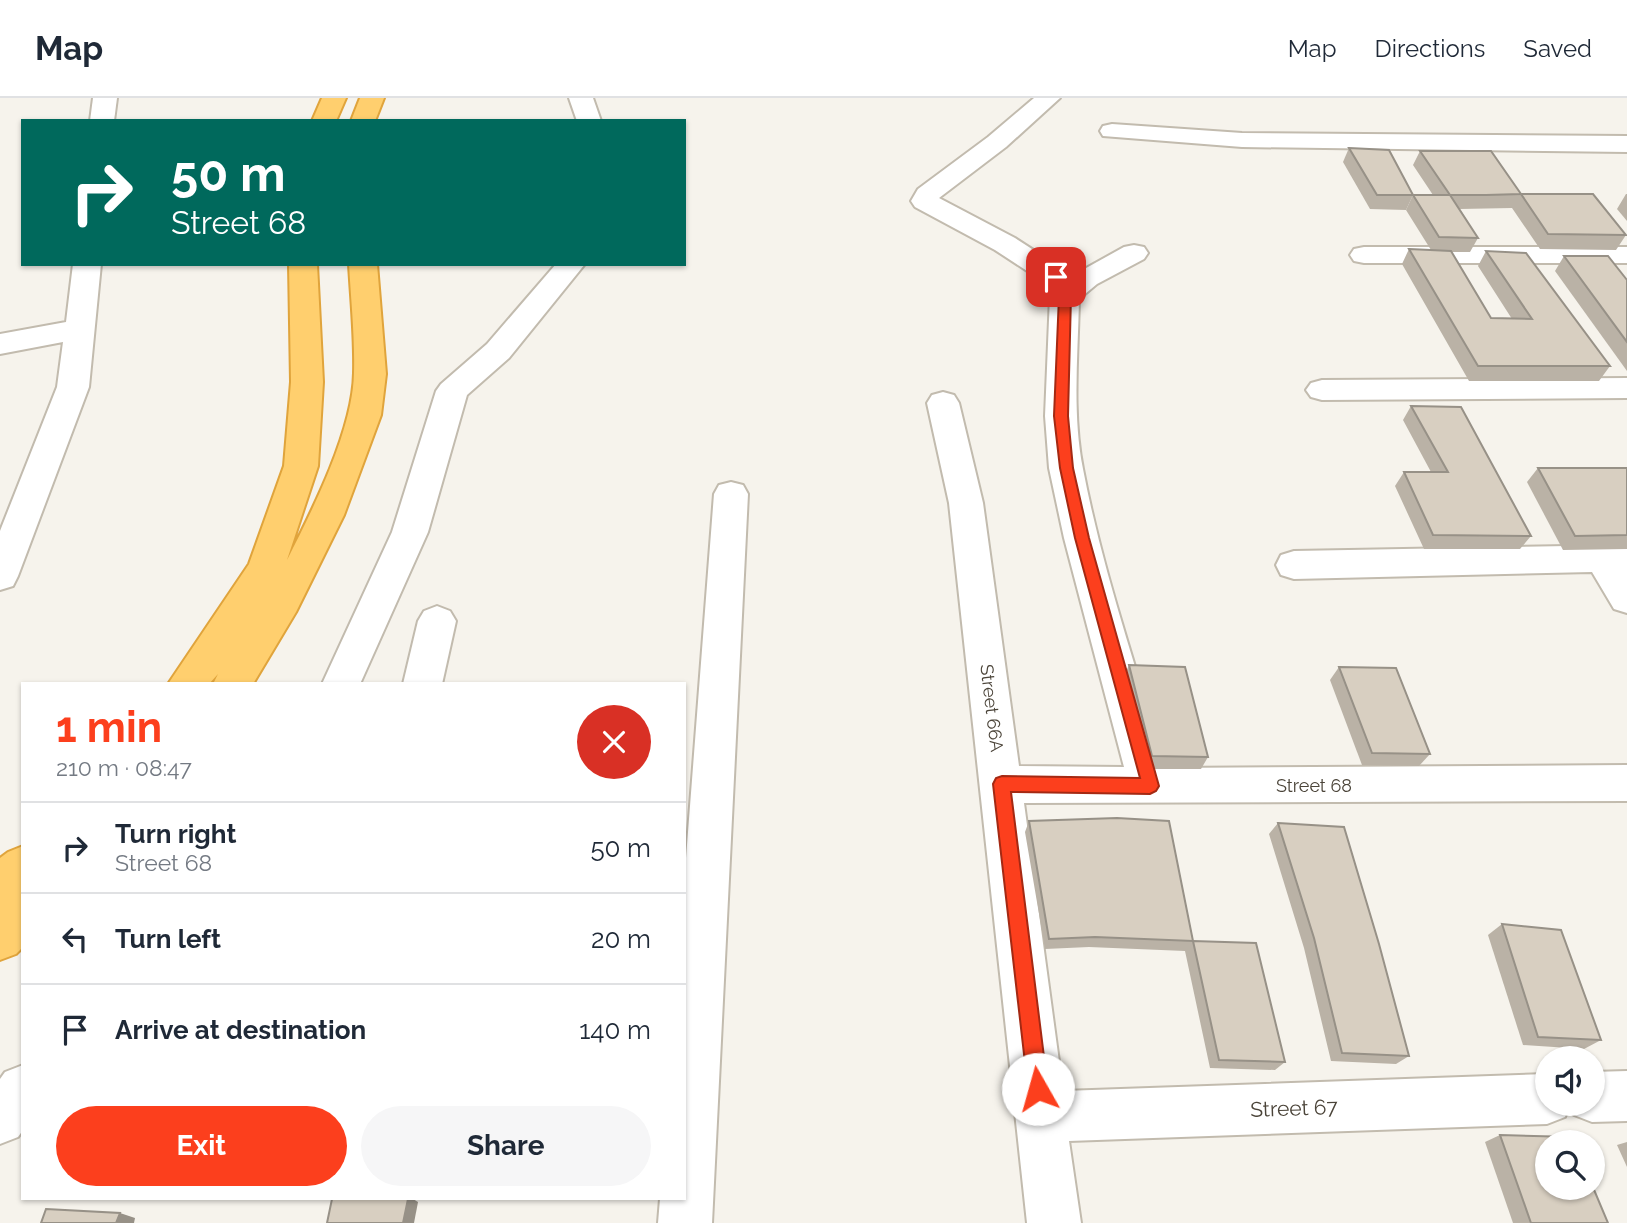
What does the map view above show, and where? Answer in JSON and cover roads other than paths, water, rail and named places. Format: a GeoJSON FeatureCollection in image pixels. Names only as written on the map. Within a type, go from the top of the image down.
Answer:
{"type":"FeatureCollection","features":[{"type":"Feature","properties":{"kind":"highway"},"geometry":{"type":"LineString","coordinates":[[325,119],[334,98]]}},
{"type":"Feature","properties":{"kind":"highway"},"geometry":{"type":"LineString","coordinates":[[364,119],[372,98]]}},
{"type":"Feature","properties":{"kind":"highway"},"geometry":{"type":"LineString","coordinates":[[189,682],[214,650],[266,567],[301,467],[307,382],[303,266]]}},
{"type":"Feature","properties":{"kind":"highway"},"geometry":{"type":"LineString","coordinates":[[234,682],[282,602],[327,515],[365,415],[370,374],[363,266]]}},
{"type":"Feature","properties":{"kind":"highway"},"geometry":{"type":"LineString","coordinates":[[0,887],[21,868]]}},
{"type":"Feature","properties":{"kind":"highway"},"geometry":{"type":"LineString","coordinates":[[0,938],[21,919]]}},
{"type":"Feature","properties":{"kind":"street"},"geometry":{"type":"LineString","coordinates":[[102,119],[104,98]]}},
{"type":"Feature","properties":{"kind":"street"},"geometry":{"type":"LineString","coordinates":[[581,98],[588,119]]}},
{"type":"Feature","properties":{"kind":"street"},"geometry":{"type":"LineString","coordinates":[[1048,98],[997,142],[927,195],[924,201],[1005,244],[1056,277],[1065,296],[1061,416],[1066,468],[1082,538],[1150,786]]}},
{"type":"Feature","properties":{"kind":"street"},"geometry":{"type":"LineString","coordinates":[[1112,131],[1242,140],[1627,144]]}},
{"type":"Feature","properties":{"kind":"street"},"geometry":{"type":"LineString","coordinates":[[1065,296],[1087,278],[1134,253]]}},
{"type":"Feature","properties":{"kind":"street"},"geometry":{"type":"LineString","coordinates":[[1364,255],[1627,255]]}},
{"type":"Feature","properties":{"kind":"street"},"geometry":{"type":"LineString","coordinates":[[0,576],[73,387],[87,266]]}},
{"type":"Feature","properties":{"kind":"street"},"geometry":{"type":"LineString","coordinates":[[342,682],[410,532],[452,391],[498,351],[569,266]]}},
{"type":"Feature","properties":{"kind":"street"},"geometry":{"type":"LineString","coordinates":[[0,344],[80,329]]}},
{"type":"Feature","properties":{"kind":"street"},"geometry":{"type":"LineString","coordinates":[[1321,390],[1627,388]]}},
{"type":"Feature","properties":{"kind":"street","name":"Street 66A"},"geometry":{"type":"LineString","coordinates":[[943,403],[966,503],[1054,1223]]}},
{"type":"Feature","properties":{"kind":"street"},"geometry":{"type":"LineString","coordinates":[[686,1188],[688,1119],[731,494]]}},
{"type":"Feature","properties":{"kind":"street"},"geometry":{"type":"LineString","coordinates":[[1294,565],[1614,558],[1627,599]]}},
{"type":"Feature","properties":{"kind":"street"},"geometry":{"type":"LineString","coordinates":[[422,682],[437,621]]}},
{"type":"Feature","properties":{"kind":"street","name":"Street 68"},"geometry":{"type":"LineString","coordinates":[[1002,784],[1150,786],[1627,783]]}},
{"type":"Feature","properties":{"kind":"street"},"geometry":{"type":"LineString","coordinates":[[0,1119],[21,1093]]}},
{"type":"Feature","properties":{"kind":"street"},"geometry":{"type":"LineString","coordinates":[[1605,1097],[1627,1096]]}},
{"type":"Feature","properties":{"kind":"street","name":"Street 67"},"geometry":{"type":"LineString","coordinates":[[1041,1117],[1535,1099]]}},
{"type":"Feature","properties":{"kind":"street"},"geometry":{"type":"LineString","coordinates":[[685,1223],[686,1200]]}}]}
